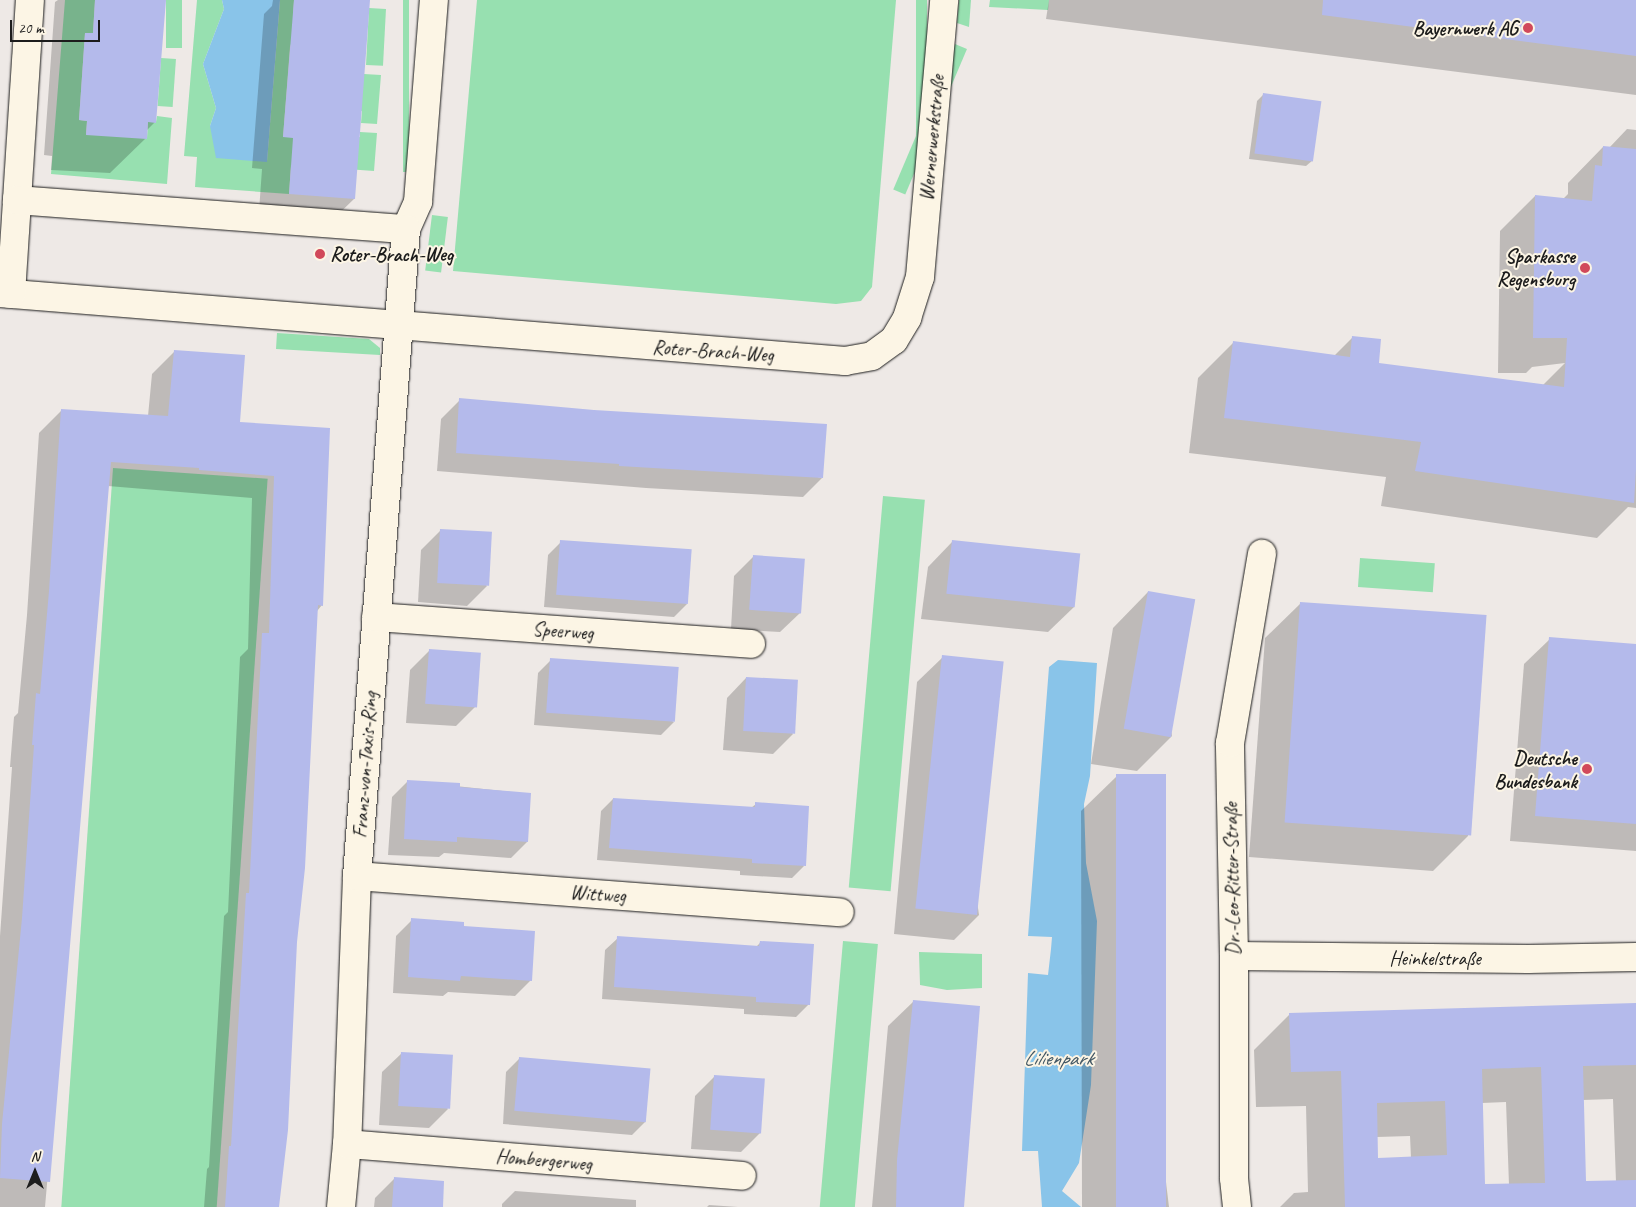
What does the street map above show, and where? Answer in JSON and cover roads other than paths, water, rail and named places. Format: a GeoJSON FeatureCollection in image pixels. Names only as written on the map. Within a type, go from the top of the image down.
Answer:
{"type":"FeatureCollection","features":[{"type":"Feature","properties":{"kind":"street","name":"Roter-Brach-Weg"},"geometry":{"type":"LineString","coordinates":[[30,0],[17,200],[6,293],[399,324],[611,344],[844,361],[872,356],[894,340],[907,318],[920,277]]}},
{"type":"Feature","properties":{"kind":"street"},"geometry":{"type":"LineString","coordinates":[[399,324],[406,229],[418,202],[434,0]]}},
{"type":"Feature","properties":{"kind":"street","name":"Wernerwerkstraße"},"geometry":{"type":"LineString","coordinates":[[920,277],[944,0]]}},
{"type":"Feature","properties":{"kind":"street"},"geometry":{"type":"LineString","coordinates":[[17,200],[406,229]]}},
{"type":"Feature","properties":{"kind":"street","name":"Franz-von-Taxis-Ring"},"geometry":{"type":"LineString","coordinates":[[341,1207],[347,1144],[357,876],[399,324]]}},
{"type":"Feature","properties":{"kind":"street","name":"Dr.-Leo-Ritter-Straße"},"geometry":{"type":"LineString","coordinates":[[1237,1207],[1234,1178],[1234,956],[1230,743],[1262,554]]}},
{"type":"Feature","properties":{"kind":"street","name":"Speerweg"},"geometry":{"type":"LineString","coordinates":[[376,617],[750,644]]}},
{"type":"Feature","properties":{"kind":"street","name":"Wittweg"},"geometry":{"type":"LineString","coordinates":[[357,876],[840,912]]}},
{"type":"Feature","properties":{"kind":"street","name":"Heinkelstraße"},"geometry":{"type":"LineString","coordinates":[[1234,956],[1528,959],[1636,957]]}},
{"type":"Feature","properties":{"kind":"street","name":"Hombergerweg"},"geometry":{"type":"LineString","coordinates":[[347,1144],[742,1176]]}},
{"type":"Feature","properties":{"kind":"water"},"geometry":{"type":"Polygon","coordinates":[[[222,0],[280,0],[267,162],[216,158],[210,126],[216,108],[203,64],[224,9],[222,0]]]}},
{"type":"Feature","properties":{"kind":"water","name":"Lilienpark"},"geometry":{"type":"Polygon","coordinates":[[[1058,660],[1097,663],[1090,776],[1084,804],[1086,863],[1097,921],[1091,1085],[1079,1163],[1062,1191],[1081,1207],[1042,1207],[1038,1151],[1022,1151],[1028,973],[1048,975],[1052,937],[1028,936],[1049,667],[1058,660]]]}},
{"type":"Feature","properties":{"kind":"place","name":"Bayernwerk AG"},"geometry":{"type":"Point","coordinates":[1528,28]}},
{"type":"Feature","properties":{"kind":"place","name":"Roter-Brach-Weg"},"geometry":{"type":"Point","coordinates":[320,254]}},
{"type":"Feature","properties":{"kind":"place","name":"Sparkasse Regensburg"},"geometry":{"type":"Point","coordinates":[1585,268]}},
{"type":"Feature","properties":{"kind":"place","name":"Deutsche Bundesbank"},"geometry":{"type":"Point","coordinates":[1587,769]}}]}
